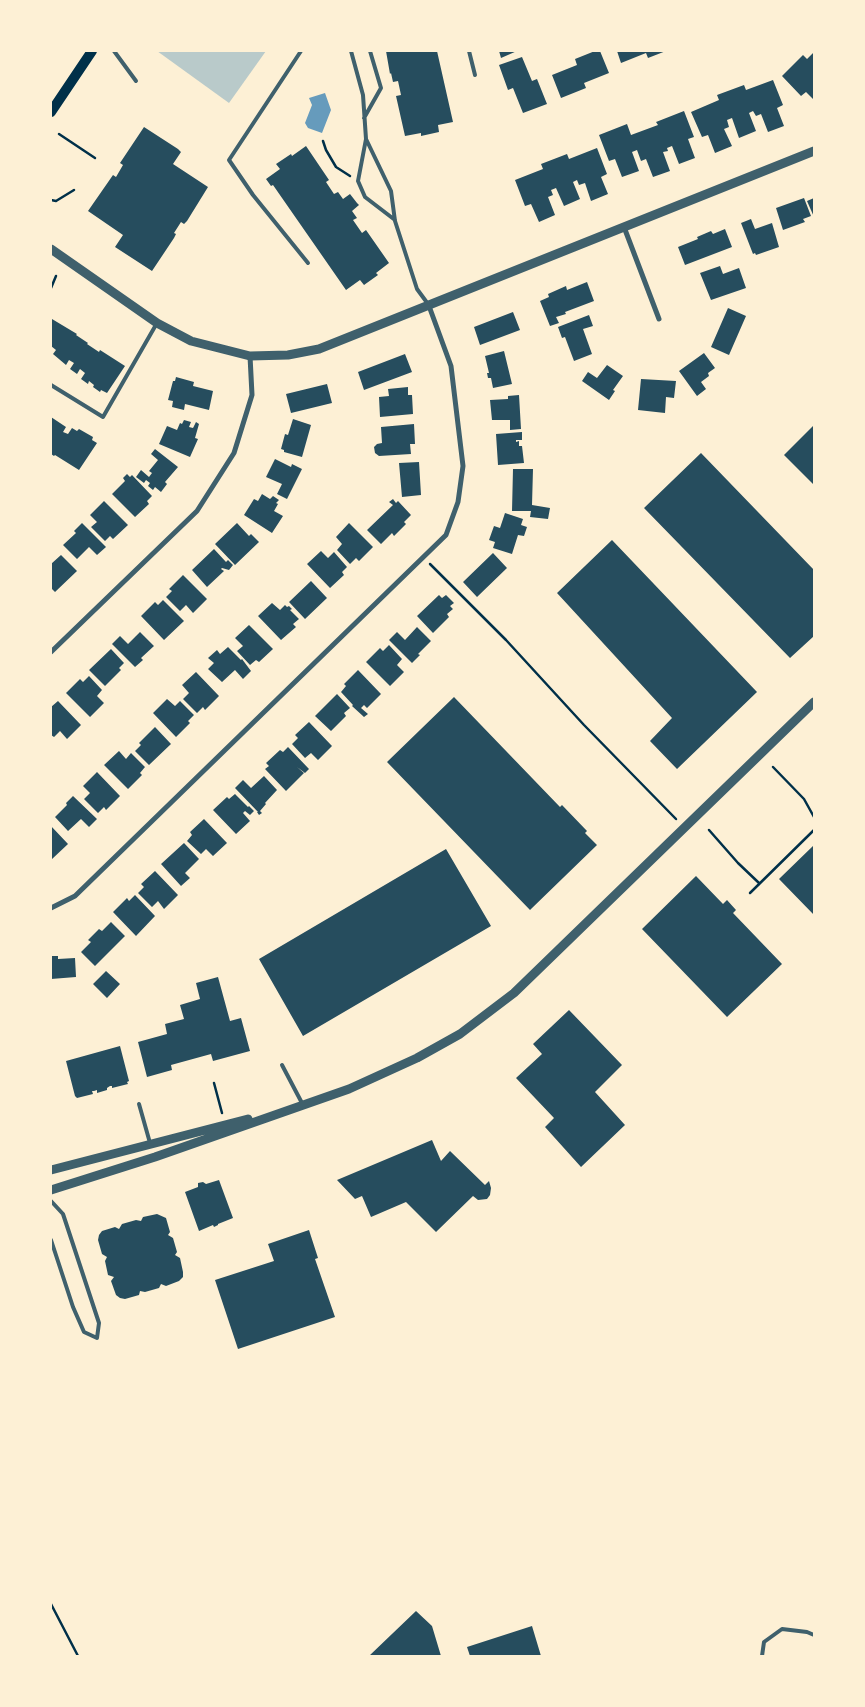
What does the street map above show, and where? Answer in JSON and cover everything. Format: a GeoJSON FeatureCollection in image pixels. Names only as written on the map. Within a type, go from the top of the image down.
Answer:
{"type":"FeatureCollection","features":[{"type":"Feature","properties":{"kind":"main road"},"geometry":{"type":"LineString","coordinates":[[51,112],[92,51]]}},
{"type":"Feature","properties":{"kind":"street"},"geometry":{"type":"LineString","coordinates":[[51,250],[157,323],[191,341],[250,356],[288,355],[319,349],[814,152]]}},
{"type":"Feature","properties":{"kind":"street"},"geometry":{"type":"LineString","coordinates":[[624,227],[658,319]]}},
{"type":"Feature","properties":{"kind":"street"},"geometry":{"type":"LineString","coordinates":[[51,908],[75,896],[446,535],[458,502],[462,466],[451,366],[429,306]]}},
{"type":"Feature","properties":{"kind":"street"},"geometry":{"type":"LineString","coordinates":[[51,652],[198,511],[234,453],[252,395],[250,356]]}},
{"type":"Feature","properties":{"kind":"street"},"geometry":{"type":"LineString","coordinates":[[51,1190],[155,1157],[329,1096],[384,1074],[460,1034],[514,993],[814,702]]}},
{"type":"Feature","properties":{"kind":"street"},"geometry":{"type":"LineString","coordinates":[[51,1170],[299,1106]]}},
{"type":"Feature","properties":{"kind":"street"},"geometry":{"type":"LineString","coordinates":[[150,1143],[155,1157]]}},
{"type":"Feature","properties":{"kind":"lane"},"geometry":{"type":"LineString","coordinates":[[114,51],[136,81]]}},
{"type":"Feature","properties":{"kind":"lane"},"geometry":{"type":"LineString","coordinates":[[301,51],[229,160],[308,263]]}},
{"type":"Feature","properties":{"kind":"lane"},"geometry":{"type":"LineString","coordinates":[[351,51],[363,95],[366,140],[358,181],[365,197],[395,221]]}},
{"type":"Feature","properties":{"kind":"lane"},"geometry":{"type":"LineString","coordinates":[[364,118],[381,88],[370,51]]}},
{"type":"Feature","properties":{"kind":"lane"},"geometry":{"type":"LineString","coordinates":[[469,51],[475,75]]}},
{"type":"Feature","properties":{"kind":"lane"},"geometry":{"type":"LineString","coordinates":[[366,140],[391,191],[395,221],[417,289],[429,306]]}},
{"type":"Feature","properties":{"kind":"lane"},"geometry":{"type":"LineString","coordinates":[[51,385],[103,417],[157,323]]}},
{"type":"Feature","properties":{"kind":"lane"},"geometry":{"type":"LineString","coordinates":[[282,1065],[299,1106]]}},
{"type":"Feature","properties":{"kind":"lane"},"geometry":{"type":"LineString","coordinates":[[139,1104],[150,1143]]}},
{"type":"Feature","properties":{"kind":"lane"},"geometry":{"type":"LineString","coordinates":[[51,1201],[63,1214],[99,1323],[97,1338],[84,1332],[73,1307],[51,1240]]}},
{"type":"Feature","properties":{"kind":"lane"},"geometry":{"type":"LineString","coordinates":[[762,1656],[764,1642],[782,1629],[807,1632],[814,1635]]}},
{"type":"Feature","properties":{"kind":"path"},"geometry":{"type":"LineString","coordinates":[[59,134],[95,158]]}},
{"type":"Feature","properties":{"kind":"path"},"geometry":{"type":"LineString","coordinates":[[323,141],[336,168],[358,181]]}},
{"type":"Feature","properties":{"kind":"path"},"geometry":{"type":"LineString","coordinates":[[51,200],[56,201],[74,190]]}},
{"type":"Feature","properties":{"kind":"path"},"geometry":{"type":"LineString","coordinates":[[51,288],[56,276]]}},
{"type":"Feature","properties":{"kind":"path"},"geometry":{"type":"LineString","coordinates":[[423,558],[506,640],[584,725],[686,828]]}},
{"type":"Feature","properties":{"kind":"path"},"geometry":{"type":"LineString","coordinates":[[773,767],[804,799],[814,817]]}},
{"type":"Feature","properties":{"kind":"path"},"geometry":{"type":"LineString","coordinates":[[709,830],[738,863],[760,883]]}},
{"type":"Feature","properties":{"kind":"path"},"geometry":{"type":"LineString","coordinates":[[750,893],[814,830]]}},
{"type":"Feature","properties":{"kind":"path"},"geometry":{"type":"LineString","coordinates":[[214,1083],[223,1115]]}},
{"type":"Feature","properties":{"kind":"path"},"geometry":{"type":"LineString","coordinates":[[51,1604],[78,1656]]}},
{"type":"Feature","properties":{"kind":"shaded area"},"geometry":{"type":"Polygon","coordinates":[[[157,51],[266,51],[229,103],[157,51]]]}},
{"type":"Feature","properties":{"kind":"water"},"geometry":{"type":"Polygon","coordinates":[[[325,93],[331,110],[322,133],[308,128],[305,123],[312,105],[309,98],[325,93]]]}},
{"type":"Feature","properties":{"kind":"building"},"geometry":{"type":"Polygon","coordinates":[[[386,51],[437,51],[453,122],[438,125],[439,132],[421,136],[421,133],[405,136],[396,96],[401,95],[398,81],[393,82],[386,51]]]}},
{"type":"Feature","properties":{"kind":"building"},"geometry":{"type":"Polygon","coordinates":[[[499,51],[517,51],[501,58],[499,51]]]}},
{"type":"Feature","properties":{"kind":"building"},"geometry":{"type":"Polygon","coordinates":[[[595,51],[600,51],[609,73],[584,83],[586,88],[561,98],[552,75],[577,65],[575,59],[595,51]]]}},
{"type":"Feature","properties":{"kind":"building"},"geometry":{"type":"Polygon","coordinates":[[[617,51],[666,51],[648,58],[646,53],[621,63],[617,51]]]}},
{"type":"Feature","properties":{"kind":"building"},"geometry":{"type":"Polygon","coordinates":[[[814,52],[814,100],[806,92],[801,96],[782,76],[803,55],[807,59],[814,52]]]}},
{"type":"Feature","properties":{"kind":"building"},"geometry":{"type":"Polygon","coordinates":[[[522,57],[532,81],[537,79],[547,104],[523,113],[513,88],[508,90],[499,65],[522,57]]]}},
{"type":"Feature","properties":{"kind":"building"},"geometry":{"type":"Polygon","coordinates":[[[773,80],[783,105],[777,108],[784,126],[768,132],[761,114],[756,116],[753,111],[749,113],[756,131],[739,138],[732,118],[727,120],[729,127],[724,129],[732,146],[715,153],[708,135],[702,137],[691,112],[719,100],[717,95],[744,85],[746,90],[773,80]]]}},
{"type":"Feature","properties":{"kind":"building"},"geometry":{"type":"Polygon","coordinates":[[[684,111],[694,137],[688,139],[695,158],[679,164],[672,146],[667,148],[668,151],[663,152],[670,171],[653,177],[646,159],[641,161],[637,150],[632,152],[639,171],[622,177],[615,159],[609,161],[599,135],[627,124],[631,135],[658,125],[656,122],[684,111]]]}},
{"type":"Feature","properties":{"kind":"building"},"geometry":{"type":"Polygon","coordinates":[[[144,127],[178,149],[181,152],[173,164],[208,187],[187,221],[184,224],[181,222],[174,233],[176,234],[174,238],[152,271],[115,247],[123,235],[88,211],[113,175],[116,177],[123,165],[120,163],[144,127]]]}},
{"type":"Feature","properties":{"kind":"building"},"geometry":{"type":"Polygon","coordinates":[[[306,146],[329,180],[326,182],[334,194],[338,192],[343,199],[350,194],[359,205],[352,211],[357,218],[353,220],[362,233],[366,230],[389,263],[376,273],[378,275],[364,285],[360,280],[346,290],[273,185],[271,186],[266,179],[280,169],[276,164],[306,146]]]}},
{"type":"Feature","properties":{"kind":"building"},"geometry":{"type":"Polygon","coordinates":[[[597,148],[607,174],[601,177],[608,194],[591,201],[585,183],[579,185],[577,180],[573,182],[580,199],[564,206],[556,188],[551,190],[553,195],[548,197],[555,215],[539,222],[531,204],[525,206],[515,180],[543,169],[541,164],[567,154],[569,159],[597,148]]]}},
{"type":"Feature","properties":{"kind":"building"},"geometry":{"type":"Polygon","coordinates":[[[804,198],[811,216],[803,219],[805,222],[783,230],[776,208],[804,198]]]}},
{"type":"Feature","properties":{"kind":"building"},"geometry":{"type":"Polygon","coordinates":[[[814,198],[814,217],[807,201],[814,198]]]}},
{"type":"Feature","properties":{"kind":"building"},"geometry":{"type":"Polygon","coordinates":[[[751,219],[755,229],[772,223],[779,247],[756,255],[755,253],[753,254],[741,223],[751,219]]]}},
{"type":"Feature","properties":{"kind":"building"},"geometry":{"type":"Polygon","coordinates":[[[725,229],[732,247],[685,265],[678,247],[698,239],[697,237],[711,231],[713,234],[725,229]]]}},
{"type":"Feature","properties":{"kind":"building"},"geometry":{"type":"Polygon","coordinates":[[[720,266],[723,274],[739,268],[746,288],[711,300],[700,273],[720,266]]]}},
{"type":"Feature","properties":{"kind":"building"},"geometry":{"type":"Polygon","coordinates":[[[587,282],[594,301],[556,317],[559,323],[550,326],[540,301],[549,297],[548,294],[566,286],[567,290],[587,282]]]}},
{"type":"Feature","properties":{"kind":"building"},"geometry":{"type":"Polygon","coordinates":[[[728,308],[746,316],[729,355],[711,347],[728,308]]]}},
{"type":"Feature","properties":{"kind":"building"},"geometry":{"type":"Polygon","coordinates":[[[513,312],[520,330],[480,345],[474,327],[513,312]]]}},
{"type":"Feature","properties":{"kind":"building"},"geometry":{"type":"Polygon","coordinates":[[[589,315],[593,326],[583,329],[592,354],[574,361],[565,337],[562,338],[558,327],[589,315]]]}},
{"type":"Feature","properties":{"kind":"building"},"geometry":{"type":"Polygon","coordinates":[[[52,319],[77,334],[99,352],[100,350],[125,366],[107,393],[101,390],[100,392],[89,381],[88,384],[81,379],[85,373],[80,369],[77,374],[70,369],[74,363],[69,360],[66,365],[53,354],[56,350],[51,346],[52,319]]]}},
{"type":"Feature","properties":{"kind":"building"},"geometry":{"type":"Polygon","coordinates":[[[504,351],[512,384],[493,388],[491,378],[488,378],[487,373],[489,373],[485,356],[504,351]]]}},
{"type":"Feature","properties":{"kind":"building"},"geometry":{"type":"Polygon","coordinates":[[[704,353],[715,368],[701,382],[706,389],[697,396],[679,371],[704,353]]]}},
{"type":"Feature","properties":{"kind":"building"},"geometry":{"type":"Polygon","coordinates":[[[405,354],[412,372],[364,390],[358,372],[405,354]]]}},
{"type":"Feature","properties":{"kind":"building"},"geometry":{"type":"Polygon","coordinates":[[[607,365],[623,376],[613,390],[615,391],[609,400],[582,381],[588,372],[597,378],[607,365]]]}},
{"type":"Feature","properties":{"kind":"building"},"geometry":{"type":"Polygon","coordinates":[[[176,377],[194,382],[193,386],[213,391],[209,410],[185,404],[184,410],[172,407],[173,401],[168,400],[173,381],[175,381],[176,377]]]}},
{"type":"Feature","properties":{"kind":"building"},"geometry":{"type":"Polygon","coordinates":[[[641,379],[676,381],[674,398],[666,397],[665,413],[638,410],[641,379]]]}},
{"type":"Feature","properties":{"kind":"building"},"geometry":{"type":"Polygon","coordinates":[[[327,384],[332,403],[291,413],[286,394],[327,384]]]}},
{"type":"Feature","properties":{"kind":"building"},"geometry":{"type":"Polygon","coordinates":[[[408,387],[408,395],[412,395],[413,414],[380,417],[379,397],[389,396],[388,389],[408,387]]]}},
{"type":"Feature","properties":{"kind":"building"},"geometry":{"type":"Polygon","coordinates":[[[519,395],[521,429],[510,430],[510,420],[492,420],[490,400],[508,399],[508,396],[519,395]]]}},
{"type":"Feature","properties":{"kind":"building"},"geometry":{"type":"Polygon","coordinates":[[[51,417],[66,427],[63,432],[68,434],[72,428],[77,431],[79,429],[93,437],[92,440],[97,443],[79,470],[51,454],[51,417]]]}},
{"type":"Feature","properties":{"kind":"building"},"geometry":{"type":"Polygon","coordinates":[[[293,419],[311,425],[302,457],[284,452],[281,449],[285,434],[288,435],[293,419]]]}},
{"type":"Feature","properties":{"kind":"building"},"geometry":{"type":"Polygon","coordinates":[[[184,420],[191,422],[189,427],[193,428],[196,422],[199,424],[195,438],[198,439],[190,457],[159,444],[167,426],[177,430],[180,423],[182,424],[184,420]]]}},
{"type":"Feature","properties":{"kind":"building"},"geometry":{"type":"Polygon","coordinates":[[[414,424],[415,444],[410,444],[411,454],[379,456],[375,453],[374,447],[382,443],[381,427],[414,424]]]}},
{"type":"Feature","properties":{"kind":"building"},"geometry":{"type":"Polygon","coordinates":[[[814,425],[814,485],[784,455],[814,425]]]}},
{"type":"Feature","properties":{"kind":"building"},"geometry":{"type":"Polygon","coordinates":[[[522,432],[522,440],[516,440],[516,442],[519,441],[519,446],[522,446],[524,463],[498,465],[496,434],[522,432]]]}},
{"type":"Feature","properties":{"kind":"building"},"geometry":{"type":"Polygon","coordinates":[[[155,449],[178,467],[165,482],[167,484],[161,492],[155,487],[153,490],[148,486],[150,483],[146,480],[144,483],[136,477],[141,470],[149,477],[152,473],[149,471],[158,460],[151,454],[155,449]]]}},
{"type":"Feature","properties":{"kind":"building"},"geometry":{"type":"Polygon","coordinates":[[[701,453],[814,570],[814,636],[790,658],[644,508],[701,453]]]}},
{"type":"Feature","properties":{"kind":"building"},"geometry":{"type":"Polygon","coordinates":[[[275,459],[291,467],[292,464],[302,469],[287,499],[277,494],[282,484],[266,477],[275,459]]]}},
{"type":"Feature","properties":{"kind":"building"},"geometry":{"type":"Polygon","coordinates":[[[419,462],[421,495],[402,497],[399,463],[419,462]]]}},
{"type":"Feature","properties":{"kind":"building"},"geometry":{"type":"Polygon","coordinates":[[[513,469],[533,469],[532,505],[550,508],[548,519],[530,517],[531,511],[512,511],[513,469]]]}},
{"type":"Feature","properties":{"kind":"building"},"geometry":{"type":"Polygon","coordinates":[[[127,474],[130,477],[132,475],[152,496],[147,501],[149,504],[135,517],[112,494],[125,481],[123,478],[127,474]]]}},
{"type":"Feature","properties":{"kind":"building"},"geometry":{"type":"Polygon","coordinates":[[[262,494],[270,499],[273,496],[279,500],[274,511],[283,516],[272,533],[244,515],[254,499],[258,501],[262,494]]]}},
{"type":"Feature","properties":{"kind":"building"},"geometry":{"type":"Polygon","coordinates":[[[393,499],[396,503],[398,501],[411,515],[404,522],[406,524],[394,536],[392,533],[381,544],[367,530],[393,505],[389,502],[393,499]]]}},
{"type":"Feature","properties":{"kind":"building"},"geometry":{"type":"Polygon","coordinates":[[[104,501],[128,525],[113,539],[110,536],[105,541],[91,527],[97,522],[90,515],[104,501]]]}},
{"type":"Feature","properties":{"kind":"building"},"geometry":{"type":"Polygon","coordinates":[[[505,513],[523,519],[521,525],[527,527],[524,536],[518,535],[512,554],[493,548],[495,542],[489,540],[494,526],[500,528],[505,513]]]}},
{"type":"Feature","properties":{"kind":"building"},"geometry":{"type":"Polygon","coordinates":[[[82,523],[106,547],[97,555],[89,547],[77,559],[63,545],[76,533],[74,531],[82,523]]]}},
{"type":"Feature","properties":{"kind":"building"},"geometry":{"type":"Polygon","coordinates":[[[237,523],[249,536],[251,534],[259,542],[235,565],[215,544],[237,523]]]}},
{"type":"Feature","properties":{"kind":"building"},"geometry":{"type":"Polygon","coordinates":[[[349,523],[373,547],[359,561],[356,558],[350,564],[337,550],[342,544],[336,537],[349,523]]]}},
{"type":"Feature","properties":{"kind":"building"},"geometry":{"type":"Polygon","coordinates":[[[612,540],[757,692],[677,769],[650,741],[672,718],[557,593],[612,540]]]}},
{"type":"Feature","properties":{"kind":"building"},"geometry":{"type":"Polygon","coordinates":[[[214,549],[226,562],[228,560],[233,565],[229,570],[222,568],[224,571],[207,587],[192,570],[214,549]]]}},
{"type":"Feature","properties":{"kind":"building"},"geometry":{"type":"Polygon","coordinates":[[[321,551],[328,558],[334,552],[347,567],[342,572],[344,575],[330,588],[307,564],[321,551]]]}},
{"type":"Feature","properties":{"kind":"building"},"geometry":{"type":"Polygon","coordinates":[[[493,553],[507,568],[477,597],[463,582],[493,553]]]}},
{"type":"Feature","properties":{"kind":"building"},"geometry":{"type":"Polygon","coordinates":[[[61,555],[77,571],[55,592],[51,588],[51,564],[61,555]]]}},
{"type":"Feature","properties":{"kind":"building"},"geometry":{"type":"Polygon","coordinates":[[[183,575],[207,599],[193,613],[186,605],[180,611],[166,597],[172,591],[169,589],[183,575]]]}},
{"type":"Feature","properties":{"kind":"building"},"geometry":{"type":"Polygon","coordinates":[[[311,581],[327,598],[305,619],[289,602],[311,581]]]}},
{"type":"Feature","properties":{"kind":"building"},"geometry":{"type":"Polygon","coordinates":[[[439,595],[442,598],[446,595],[454,603],[450,606],[453,609],[447,614],[449,617],[433,633],[417,616],[439,595]]]}},
{"type":"Feature","properties":{"kind":"building"},"geometry":{"type":"Polygon","coordinates":[[[163,600],[184,621],[164,640],[141,616],[155,602],[158,605],[163,600]]]}},
{"type":"Feature","properties":{"kind":"building"},"geometry":{"type":"Polygon","coordinates":[[[272,603],[280,610],[285,605],[289,606],[292,609],[290,610],[299,619],[293,624],[296,627],[281,640],[258,616],[272,603]]]}},
{"type":"Feature","properties":{"kind":"building"},"geometry":{"type":"Polygon","coordinates":[[[249,625],[273,649],[259,662],[256,660],[250,665],[237,651],[243,646],[235,638],[249,625]]]}},
{"type":"Feature","properties":{"kind":"building"},"geometry":{"type":"Polygon","coordinates":[[[417,627],[431,641],[412,663],[389,640],[397,632],[405,640],[417,627]]]}},
{"type":"Feature","properties":{"kind":"building"},"geometry":{"type":"Polygon","coordinates":[[[140,632],[154,646],[141,658],[143,660],[135,667],[112,644],[120,636],[128,644],[140,632]]]}},
{"type":"Feature","properties":{"kind":"building"},"geometry":{"type":"Polygon","coordinates":[[[389,645],[402,659],[397,665],[404,672],[390,686],[366,662],[380,648],[383,651],[389,645]]]}},
{"type":"Feature","properties":{"kind":"building"},"geometry":{"type":"Polygon","coordinates":[[[228,647],[242,659],[251,671],[243,679],[235,670],[222,682],[208,669],[214,663],[208,658],[217,650],[220,654],[228,647]]]}},
{"type":"Feature","properties":{"kind":"building"},"geometry":{"type":"Polygon","coordinates":[[[111,649],[124,663],[119,668],[121,670],[105,686],[89,670],[111,649]]]}},
{"type":"Feature","properties":{"kind":"building"},"geometry":{"type":"Polygon","coordinates":[[[358,670],[381,694],[367,708],[364,705],[361,708],[368,714],[364,717],[341,692],[346,686],[344,684],[358,670]]]}},
{"type":"Feature","properties":{"kind":"building"},"geometry":{"type":"Polygon","coordinates":[[[196,672],[219,696],[205,710],[203,707],[197,713],[183,699],[189,693],[182,685],[196,672]]]}},
{"type":"Feature","properties":{"kind":"building"},"geometry":{"type":"Polygon","coordinates":[[[89,676],[102,690],[97,696],[104,703],[90,717],[66,693],[80,679],[83,682],[89,676]]]}},
{"type":"Feature","properties":{"kind":"building"},"geometry":{"type":"Polygon","coordinates":[[[337,694],[350,708],[344,713],[346,716],[331,731],[315,716],[337,694]]]}},
{"type":"Feature","properties":{"kind":"building"},"geometry":{"type":"Polygon","coordinates":[[[454,697],[560,807],[562,805],[587,831],[585,833],[597,845],[530,910],[387,762],[454,697]]]}},
{"type":"Feature","properties":{"kind":"building"},"geometry":{"type":"Polygon","coordinates":[[[167,699],[175,706],[180,701],[194,715],[188,721],[190,723],[176,737],[153,713],[167,699]]]}},
{"type":"Feature","properties":{"kind":"building"},"geometry":{"type":"Polygon","coordinates":[[[58,701],[81,725],[67,739],[60,731],[54,737],[51,735],[51,707],[58,701]]]}},
{"type":"Feature","properties":{"kind":"building"},"geometry":{"type":"Polygon","coordinates":[[[309,722],[332,746],[318,760],[311,753],[305,758],[292,744],[298,738],[295,735],[309,722]]]}},
{"type":"Feature","properties":{"kind":"building"},"geometry":{"type":"Polygon","coordinates":[[[155,727],[171,744],[149,765],[135,751],[141,745],[139,743],[155,727]]]}},
{"type":"Feature","properties":{"kind":"building"},"geometry":{"type":"Polygon","coordinates":[[[288,747],[309,769],[305,773],[297,767],[304,773],[286,791],[265,769],[269,766],[266,763],[280,750],[283,752],[288,747]]]}},
{"type":"Feature","properties":{"kind":"building"},"geometry":{"type":"Polygon","coordinates":[[[119,751],[126,759],[131,753],[145,767],[140,773],[142,775],[128,789],[104,765],[119,751]]]}},
{"type":"Feature","properties":{"kind":"building"},"geometry":{"type":"Polygon","coordinates":[[[97,772],[120,796],[106,810],[104,807],[98,813],[84,799],[90,793],[83,786],[97,772]]]}},
{"type":"Feature","properties":{"kind":"building"},"geometry":{"type":"Polygon","coordinates":[[[264,776],[277,790],[265,803],[260,811],[262,813],[259,815],[235,788],[243,780],[251,788],[264,776]]]}},
{"type":"Feature","properties":{"kind":"building"},"geometry":{"type":"Polygon","coordinates":[[[235,794],[254,811],[250,815],[245,811],[243,813],[250,821],[236,834],[213,810],[227,797],[229,799],[235,794]]]}},
{"type":"Feature","properties":{"kind":"building"},"geometry":{"type":"Polygon","coordinates":[[[73,796],[97,819],[89,827],[81,819],[68,831],[55,817],[73,796]]]}},
{"type":"Feature","properties":{"kind":"building"},"geometry":{"type":"Polygon","coordinates":[[[204,819],[227,843],[213,856],[206,849],[201,854],[187,841],[192,835],[190,832],[204,819]]]}},
{"type":"Feature","properties":{"kind":"building"},"geometry":{"type":"Polygon","coordinates":[[[51,826],[68,844],[51,860],[51,826]]]}},
{"type":"Feature","properties":{"kind":"building"},"geometry":{"type":"Polygon","coordinates":[[[184,843],[199,859],[185,873],[190,878],[181,886],[161,864],[184,843]]]}},
{"type":"Feature","properties":{"kind":"building"},"geometry":{"type":"Polygon","coordinates":[[[814,845],[814,915],[779,879],[814,845]]]}},
{"type":"Feature","properties":{"kind":"building"},"geometry":{"type":"Polygon","coordinates":[[[446,849],[491,926],[303,1036],[259,959],[446,849]]]}},
{"type":"Feature","properties":{"kind":"building"},"geometry":{"type":"Polygon","coordinates":[[[155,871],[178,895],[164,909],[158,901],[152,907],[138,893],[144,887],[141,884],[155,871]]]}},
{"type":"Feature","properties":{"kind":"building"},"geometry":{"type":"Polygon","coordinates":[[[696,876],[723,904],[727,900],[736,910],[733,913],[782,964],[727,1017],[642,929],[696,876]]]}},
{"type":"Feature","properties":{"kind":"building"},"geometry":{"type":"Polygon","coordinates":[[[135,895],[155,916],[136,936],[113,912],[127,898],[129,901],[135,895]]]}},
{"type":"Feature","properties":{"kind":"building"},"geometry":{"type":"Polygon","coordinates":[[[111,922],[125,936],[95,966],[81,952],[91,942],[88,940],[99,929],[102,931],[111,922]]]}},
{"type":"Feature","properties":{"kind":"building"},"geometry":{"type":"Polygon","coordinates":[[[51,956],[58,956],[58,959],[75,958],[76,977],[51,979],[51,956]]]}},
{"type":"Feature","properties":{"kind":"building"},"geometry":{"type":"Polygon","coordinates":[[[106,971],[120,984],[107,998],[93,984],[106,971]]]}},
{"type":"Feature","properties":{"kind":"building"},"geometry":{"type":"Polygon","coordinates":[[[218,977],[230,1021],[241,1018],[250,1051],[213,1061],[211,1054],[171,1065],[172,1070],[147,1077],[138,1042],[167,1034],[165,1024],[184,1019],[180,1005],[200,999],[196,983],[218,977]]]}},
{"type":"Feature","properties":{"kind":"building"},"geometry":{"type":"Polygon","coordinates":[[[569,1010],[622,1065],[595,1092],[625,1125],[581,1167],[545,1127],[554,1118],[516,1078],[542,1054],[533,1044],[569,1010]]]}},
{"type":"Feature","properties":{"kind":"building"},"geometry":{"type":"Polygon","coordinates":[[[120,1046],[129,1081],[127,1082],[128,1084],[112,1088],[110,1086],[107,1090],[97,1093],[97,1090],[92,1091],[93,1094],[77,1098],[66,1061],[120,1046]]]}},
{"type":"Feature","properties":{"kind":"building"},"geometry":{"type":"Polygon","coordinates":[[[432,1140],[441,1161],[450,1151],[485,1185],[489,1181],[491,1188],[487,1199],[478,1200],[473,1196],[436,1232],[406,1202],[371,1217],[362,1196],[355,1199],[337,1180],[432,1140]]]}},
{"type":"Feature","properties":{"kind":"building"},"geometry":{"type":"Polygon","coordinates":[[[219,1180],[233,1218],[214,1227],[213,1225],[199,1231],[185,1192],[198,1187],[198,1183],[203,1182],[206,1184],[219,1180]]]}},
{"type":"Feature","properties":{"kind":"building"},"geometry":{"type":"Polygon","coordinates":[[[157,1214],[166,1218],[170,1232],[168,1235],[173,1238],[177,1252],[175,1255],[180,1258],[183,1277],[179,1281],[166,1286],[161,1284],[159,1288],[145,1292],[140,1291],[139,1295],[125,1299],[120,1298],[116,1295],[111,1281],[114,1277],[108,1275],[105,1261],[107,1257],[102,1254],[98,1240],[99,1235],[102,1231],[115,1227],[119,1229],[122,1224],[136,1220],[141,1221],[143,1217],[157,1214]]]}},
{"type":"Feature","properties":{"kind":"building"},"geometry":{"type":"Polygon","coordinates":[[[309,1230],[318,1258],[315,1259],[335,1317],[238,1349],[215,1280],[274,1261],[268,1244],[309,1230]]]}},
{"type":"Feature","properties":{"kind":"building"},"geometry":{"type":"Polygon","coordinates":[[[416,1611],[432,1626],[441,1656],[369,1656],[416,1611]]]}},
{"type":"Feature","properties":{"kind":"building"},"geometry":{"type":"Polygon","coordinates":[[[532,1626],[541,1656],[470,1656],[467,1647],[532,1626]]]}}]}
